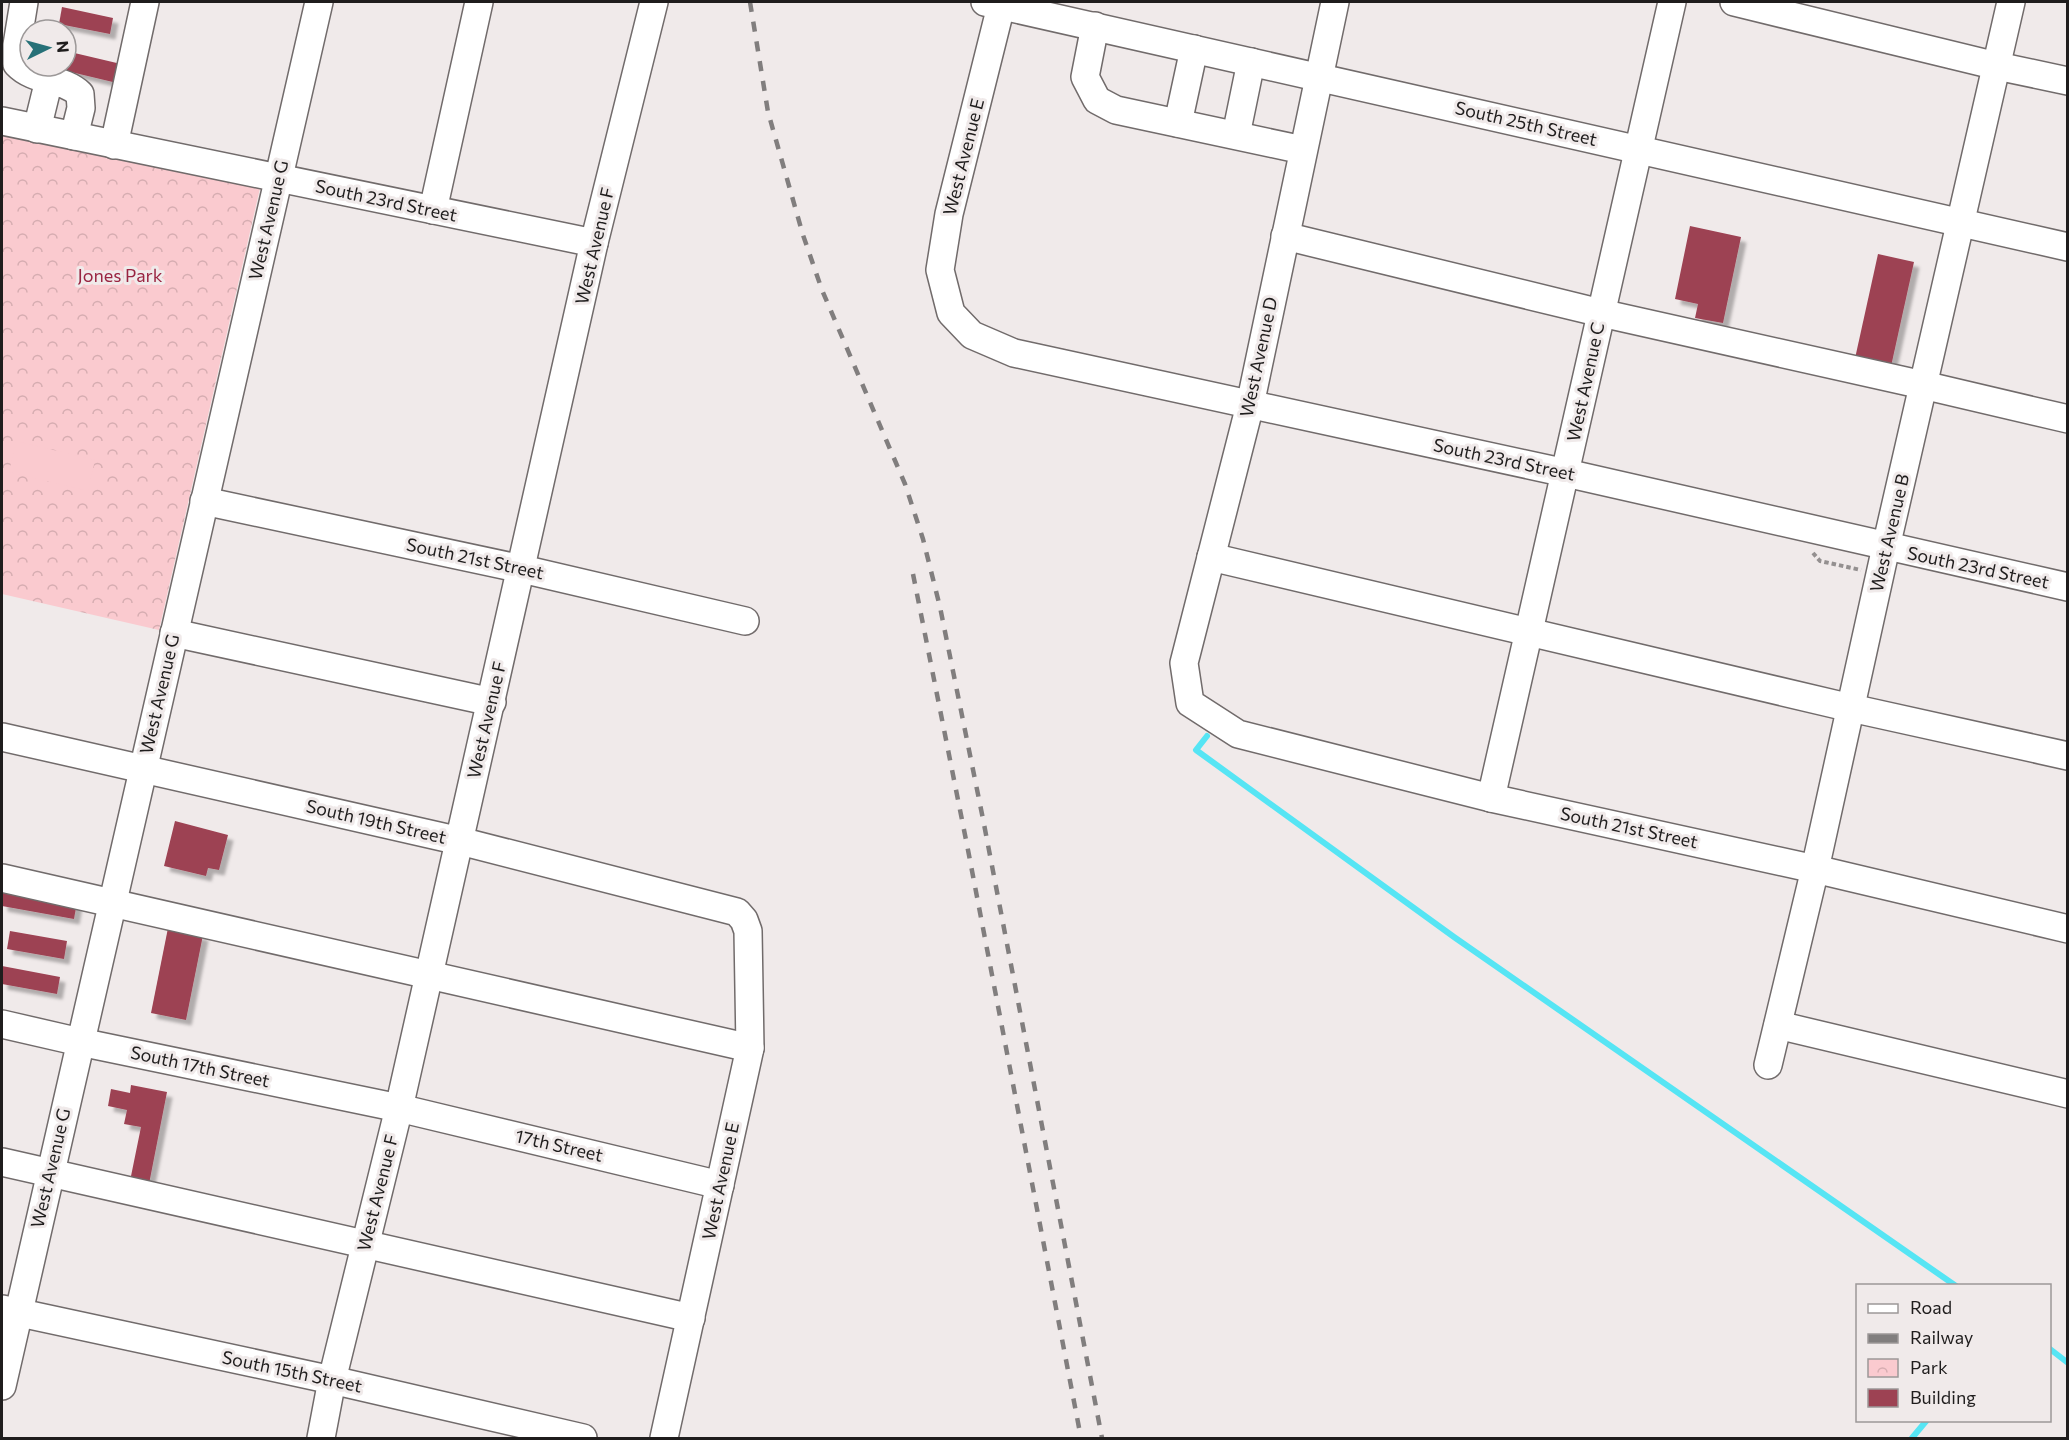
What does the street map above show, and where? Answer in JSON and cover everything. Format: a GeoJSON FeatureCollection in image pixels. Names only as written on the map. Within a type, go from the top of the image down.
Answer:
{"type":"FeatureCollection","features":[{"type":"Feature","properties":{"kind":"street"},"geometry":{"type":"LineString","coordinates":[[114,145],[145,2]]}},
{"type":"Feature","properties":{"kind":"street","name":"West Avenue G"},"geometry":{"type":"LineString","coordinates":[[2,1386],[10,1311],[50,1173],[318,2]]}},
{"type":"Feature","properties":{"kind":"street"},"geometry":{"type":"LineString","coordinates":[[433,210],[479,2]]}},
{"type":"Feature","properties":{"kind":"street","name":"West Avenue F"},"geometry":{"type":"LineString","coordinates":[[321,1438],[332,1380],[399,1108],[492,702],[594,243],[654,2]]}},
{"type":"Feature","properties":{"kind":"street","name":"West Avenue D"},"geometry":{"type":"LineString","coordinates":[[1197,708],[1190,703],[1184,663],[1250,405],[1335,2]]}},
{"type":"Feature","properties":{"kind":"street","name":"West Avenue C"},"geometry":{"type":"LineString","coordinates":[[1491,798],[1672,2]]}},
{"type":"Feature","properties":{"kind":"street"},"geometry":{"type":"LineString","coordinates":[[1734,2],[2067,81]]}},
{"type":"Feature","properties":{"kind":"street","name":"West Avenue B"},"geometry":{"type":"LineString","coordinates":[[1768,1065],[1815,869],[2011,2]]}},
{"type":"Feature","properties":{"kind":"street","name":"South 25th Street"},"geometry":{"type":"LineString","coordinates":[[996,3],[2067,247]]}},
{"type":"Feature","properties":{"kind":"street","name":"West Avenue E"},"geometry":{"type":"LineString","coordinates":[[951,313],[940,270],[949,214],[996,3]]}},
{"type":"Feature","properties":{"kind":"street"},"geometry":{"type":"LineString","coordinates":[[16,7],[17,64],[25,73],[71,86],[80,94],[81,108],[74,136]]}},
{"type":"Feature","properties":{"kind":"street"},"geometry":{"type":"LineString","coordinates":[[1095,27],[1085,77],[1097,100],[1116,110],[1303,150]]}},
{"type":"Feature","properties":{"kind":"street"},"geometry":{"type":"LineString","coordinates":[[1178,123],[1194,49]]}},
{"type":"Feature","properties":{"kind":"street"},"geometry":{"type":"LineString","coordinates":[[1236,135],[1251,62]]}},
{"type":"Feature","properties":{"kind":"street"},"geometry":{"type":"LineString","coordinates":[[37,129],[49,80]]}},
{"type":"Feature","properties":{"kind":"street","name":"South 23rd Street"},"geometry":{"type":"LineString","coordinates":[[2,122],[594,243]]}},
{"type":"Feature","properties":{"kind":"street"},"geometry":{"type":"LineString","coordinates":[[1285,236],[1601,313],[2067,419]]}},
{"type":"Feature","properties":{"kind":"street","name":"South 23rd Street"},"geometry":{"type":"LineString","coordinates":[[951,313],[972,335],[1014,353],[1566,473],[2067,587]]}},
{"type":"Feature","properties":{"kind":"street","name":"South 21st Street"},"geometry":{"type":"LineString","coordinates":[[204,501],[522,569],[745,621]]}},
{"type":"Feature","properties":{"kind":"street"},"geometry":{"type":"LineString","coordinates":[[1211,557],[1851,708],[2067,756]]}},
{"type":"Feature","properties":{"kind":"street"},"geometry":{"type":"LineString","coordinates":[[174,633],[492,702]]}},
{"type":"Feature","properties":{"kind":"street","name":"South 21st Street"},"geometry":{"type":"LineString","coordinates":[[1197,708],[1238,734],[1491,798],[1815,869],[2067,929]]}},
{"type":"Feature","properties":{"kind":"street","name":"South 19th Street"},"geometry":{"type":"LineString","coordinates":[[2,737],[460,841],[737,912],[744,920]]}},
{"type":"Feature","properties":{"kind":"street"},"geometry":{"type":"LineString","coordinates":[[2,878],[750,1048]]}},
{"type":"Feature","properties":{"kind":"street","name":"West Avenue E"},"geometry":{"type":"LineString","coordinates":[[664,1438],[750,1048],[748,931],[744,920]]}},
{"type":"Feature","properties":{"kind":"street","name":"South 17th Street"},"geometry":{"type":"LineString","coordinates":[[2,1024],[399,1108]]}},
{"type":"Feature","properties":{"kind":"street"},"geometry":{"type":"LineString","coordinates":[[1778,1025],[2067,1094]]}},
{"type":"Feature","properties":{"kind":"street","name":"17th Street"},"geometry":{"type":"LineString","coordinates":[[399,1108],[720,1185]]}},
{"type":"Feature","properties":{"kind":"street"},"geometry":{"type":"LineString","coordinates":[[2,1162],[690,1318]]}},
{"type":"Feature","properties":{"kind":"street","name":"South 15th Street"},"geometry":{"type":"LineString","coordinates":[[10,1311],[332,1380],[583,1438]]}},
{"type":"Feature","properties":{"kind":"green space","name":"Jones Park"},"geometry":{"type":"Polygon","coordinates":[[[2,128],[260,188],[159,630],[2,594],[2,128]]]}},
{"type":"Feature","properties":{"kind":"green space"},"geometry":{"type":"Polygon","coordinates":[[[16,441],[95,460],[88,491],[9,472],[16,441]]]}},
{"type":"Feature","properties":{"kind":"building"},"geometry":{"type":"Polygon","coordinates":[[[62,7],[113,18],[110,34],[78,28],[78,18],[60,18],[62,7]]]}},
{"type":"Feature","properties":{"kind":"building"},"geometry":{"type":"Polygon","coordinates":[[[78,54],[121,64],[117,83],[78,74],[78,54]]]}},
{"type":"Feature","properties":{"kind":"building"},"geometry":{"type":"Polygon","coordinates":[[[1690,226],[1741,237],[1723,323],[1695,318],[1698,304],[1675,299],[1690,226]]]}},
{"type":"Feature","properties":{"kind":"building"},"geometry":{"type":"Polygon","coordinates":[[[1878,254],[1914,262],[1890,371],[1854,363],[1878,254]]]}},
{"type":"Feature","properties":{"kind":"building"},"geometry":{"type":"Polygon","coordinates":[[[175,821],[228,835],[219,870],[208,868],[206,876],[164,866],[175,821]]]}},
{"type":"Feature","properties":{"kind":"building"},"geometry":{"type":"Polygon","coordinates":[[[2,889],[77,902],[74,919],[2,906],[2,889]]]}},
{"type":"Feature","properties":{"kind":"building"},"geometry":{"type":"Polygon","coordinates":[[[168,928],[203,935],[186,1020],[151,1013],[168,928]]]}},
{"type":"Feature","properties":{"kind":"building"},"geometry":{"type":"Polygon","coordinates":[[[10,931],[67,941],[64,959],[7,949],[10,931]]]}},
{"type":"Feature","properties":{"kind":"building"},"geometry":{"type":"Polygon","coordinates":[[[2,966],[60,977],[57,994],[2,984],[2,966]]]}},
{"type":"Feature","properties":{"kind":"building"},"geometry":{"type":"Polygon","coordinates":[[[131,1085],[167,1092],[149,1184],[130,1181],[141,1127],[124,1124],[127,1110],[108,1106],[111,1089],[130,1093],[131,1085]]]}},
{"type":"Feature","properties":{"kind":"waterway"},"geometry":{"type":"LineString","coordinates":[[1207,736],[1196,750],[1454,937],[1953,1284]]}},
{"type":"Feature","properties":{"kind":"waterway"},"geometry":{"type":"LineString","coordinates":[[2051,1350],[2068,1363]]}},
{"type":"Feature","properties":{"kind":"waterway"},"geometry":{"type":"LineString","coordinates":[[1912,1438],[1925,1422]]}},
{"type":"Feature","properties":{"kind":"railway"},"geometry":{"type":"LineString","coordinates":[[750,2],[768,112],[803,235],[822,290],[905,484],[923,539],[940,607],[1102,1438]]}},
{"type":"Feature","properties":{"kind":"railway"},"geometry":{"type":"LineString","coordinates":[[913,574],[1081,1438]]}}]}
